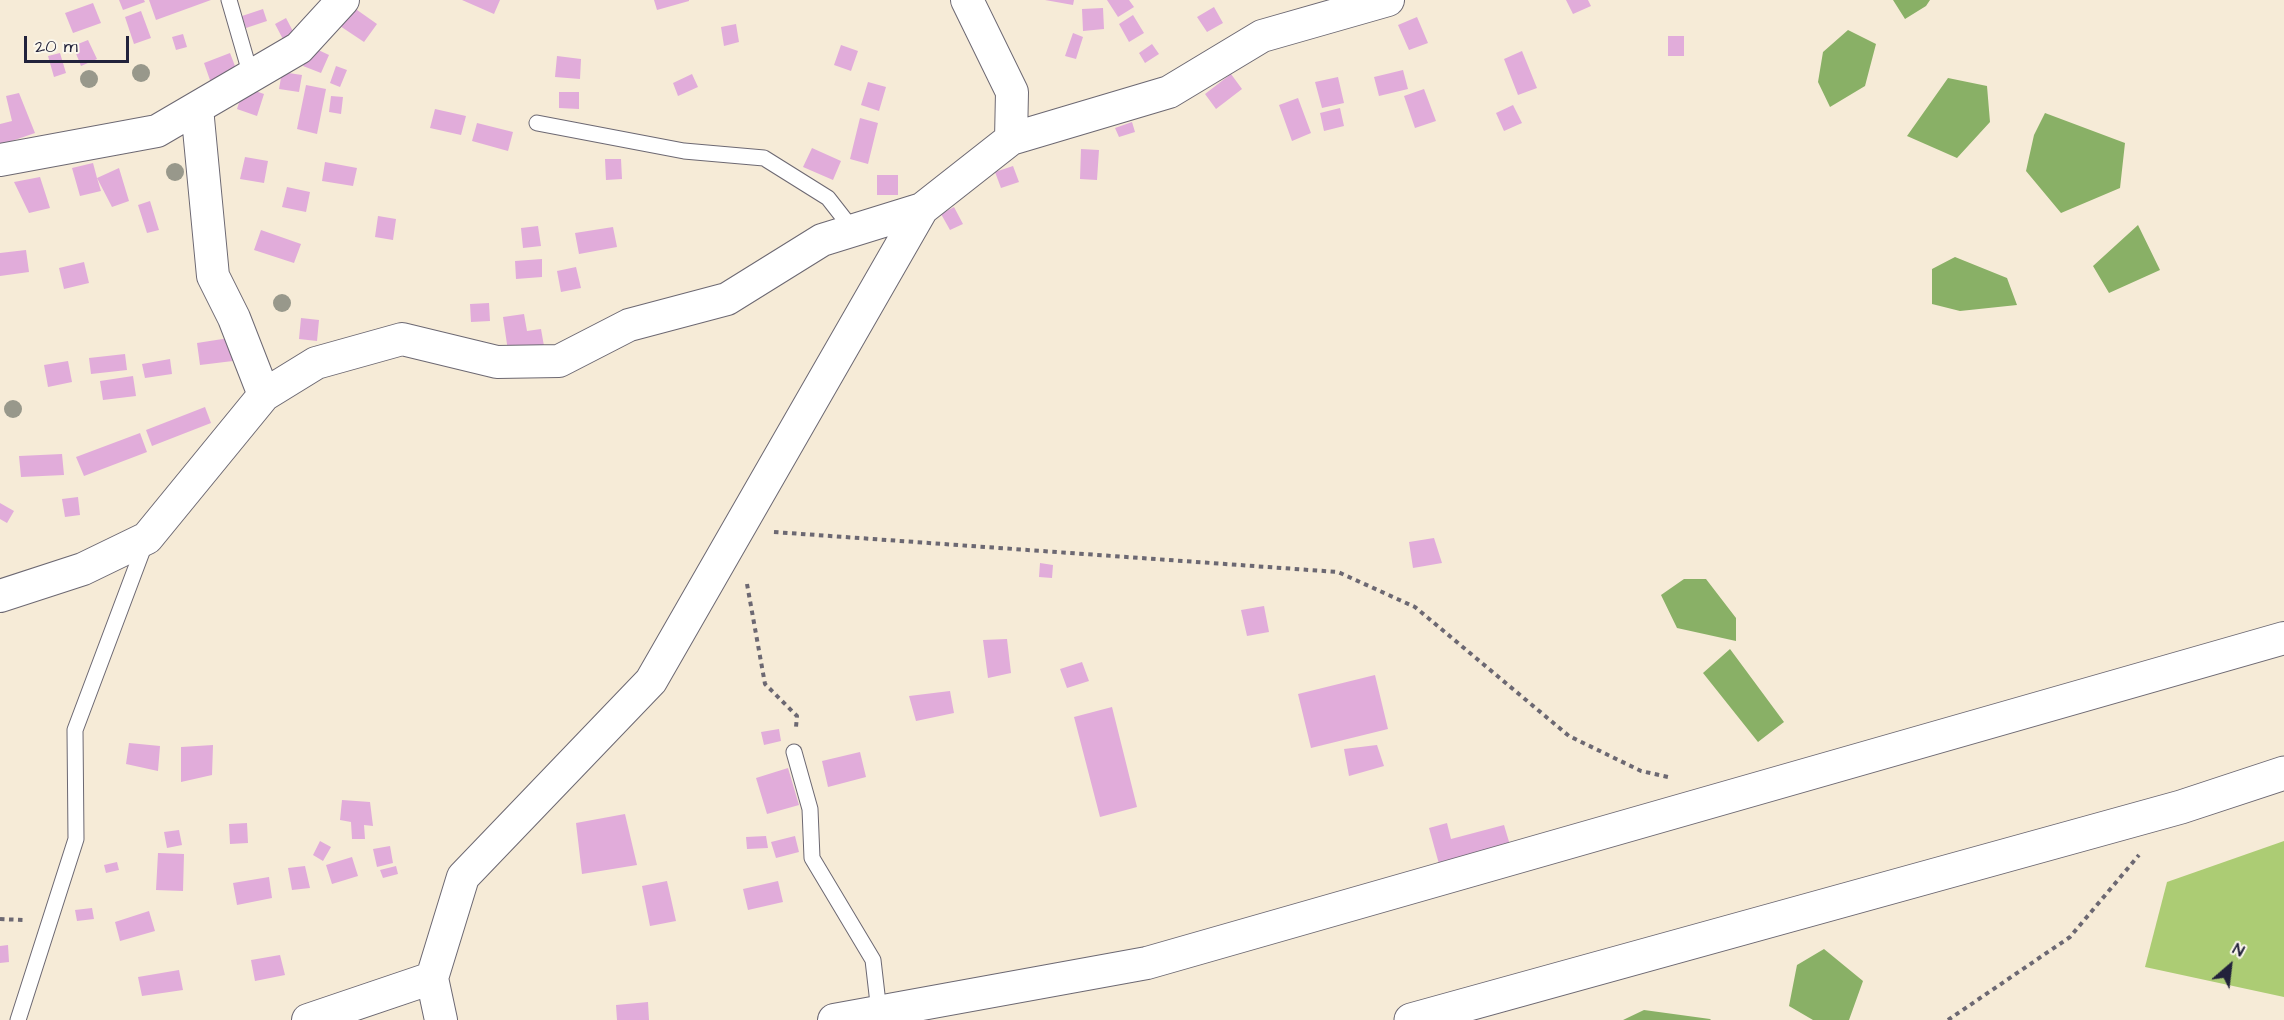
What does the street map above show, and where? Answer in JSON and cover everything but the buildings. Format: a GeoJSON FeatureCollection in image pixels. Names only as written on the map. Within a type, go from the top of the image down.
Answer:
{"type":"FeatureCollection","features":[{"type":"Feature","properties":{"kind":"highway"},"geometry":{"type":"LineString","coordinates":[[1411,1020],[2181,807],[2284,773]]}},
{"type":"Feature","properties":{"kind":"street"},"geometry":{"type":"LineString","coordinates":[[0,160],[157,131],[298,48],[343,0]]}},
{"type":"Feature","properties":{"kind":"street"},"geometry":{"type":"LineString","coordinates":[[0,596],[83,569],[147,538],[264,395],[316,363],[402,339],[497,362],[559,361],[629,325],[727,299],[822,240],[922,209],[1011,139],[1169,92],[1262,36],[1388,0]]}},
{"type":"Feature","properties":{"kind":"street"},"geometry":{"type":"LineString","coordinates":[[965,1],[1012,92],[1011,139]]}},
{"type":"Feature","properties":{"kind":"street"},"geometry":{"type":"LineString","coordinates":[[197,108],[213,276],[234,318],[264,395]]}},
{"type":"Feature","properties":{"kind":"street"},"geometry":{"type":"LineString","coordinates":[[441,1020],[432,978],[463,877],[651,681],[922,209]]}},
{"type":"Feature","properties":{"kind":"street"},"geometry":{"type":"LineString","coordinates":[[834,1020],[1147,963],[2284,638]]}},
{"type":"Feature","properties":{"kind":"street"},"geometry":{"type":"LineString","coordinates":[[308,1020],[432,978]]}},
{"type":"Feature","properties":{"kind":"lane"},"geometry":{"type":"LineString","coordinates":[[229,0],[251,76]]}},
{"type":"Feature","properties":{"kind":"lane"},"geometry":{"type":"LineString","coordinates":[[537,123],[684,151],[764,158],[828,198],[853,230]]}},
{"type":"Feature","properties":{"kind":"lane"},"geometry":{"type":"LineString","coordinates":[[18,1020],[76,839],[75,730],[147,538]]}},
{"type":"Feature","properties":{"kind":"lane"},"geometry":{"type":"LineString","coordinates":[[794,752],[810,809],[812,858],[873,960],[879,1012]]}},
{"type":"Feature","properties":{"kind":"path"},"geometry":{"type":"LineString","coordinates":[[794,752],[797,716],[765,684],[738,530],[1338,572],[1415,608],[1569,736],[1641,771],[1675,779]]}},
{"type":"Feature","properties":{"kind":"path"},"geometry":{"type":"LineString","coordinates":[[1948,1020],[2070,937],[2144,850]]}},
{"type":"Feature","properties":{"kind":"green space"},"geometry":{"type":"Polygon","coordinates":[[[1893,0],[1930,0],[1926,6],[1905,19],[1893,0]]]}},
{"type":"Feature","properties":{"kind":"green space"},"geometry":{"type":"Polygon","coordinates":[[[1848,30],[1876,44],[1865,86],[1830,107],[1818,82],[1823,52],[1848,30]]]}},
{"type":"Feature","properties":{"kind":"green space"},"geometry":{"type":"Polygon","coordinates":[[[1948,78],[1987,86],[1990,122],[1957,158],[1907,136],[1948,78]]]}},
{"type":"Feature","properties":{"kind":"green space"},"geometry":{"type":"Polygon","coordinates":[[[2045,113],[2125,143],[2120,188],[2061,213],[2026,171],[2034,135],[2045,113]]]}},
{"type":"Feature","properties":{"kind":"green space"},"geometry":{"type":"Polygon","coordinates":[[[2138,225],[2160,270],[2109,293],[2093,266],[2138,225]]]}},
{"type":"Feature","properties":{"kind":"green space"},"geometry":{"type":"Polygon","coordinates":[[[1955,257],[2007,278],[2017,305],[1960,311],[1932,304],[1932,269],[1955,257]]]}},
{"type":"Feature","properties":{"kind":"green space"},"geometry":{"type":"Polygon","coordinates":[[[1684,579],[1706,579],[1736,618],[1736,641],[1677,628],[1661,595],[1684,579]]]}},
{"type":"Feature","properties":{"kind":"green space"},"geometry":{"type":"Polygon","coordinates":[[[1730,649],[1784,722],[1758,742],[1703,673],[1730,649]]]}},
{"type":"Feature","properties":{"kind":"green space"},"geometry":{"type":"Polygon","coordinates":[[[2284,841],[2284,997],[2145,967],[2167,882],[2284,841]]]}},
{"type":"Feature","properties":{"kind":"green space"},"geometry":{"type":"Polygon","coordinates":[[[1824,949],[1863,981],[1849,1020],[1813,1020],[1789,1006],[1797,965],[1824,949]]]}},
{"type":"Feature","properties":{"kind":"green space"},"geometry":{"type":"Polygon","coordinates":[[[1644,1010],[1710,1019],[1711,1020],[1623,1020],[1644,1010]]]}}]}
